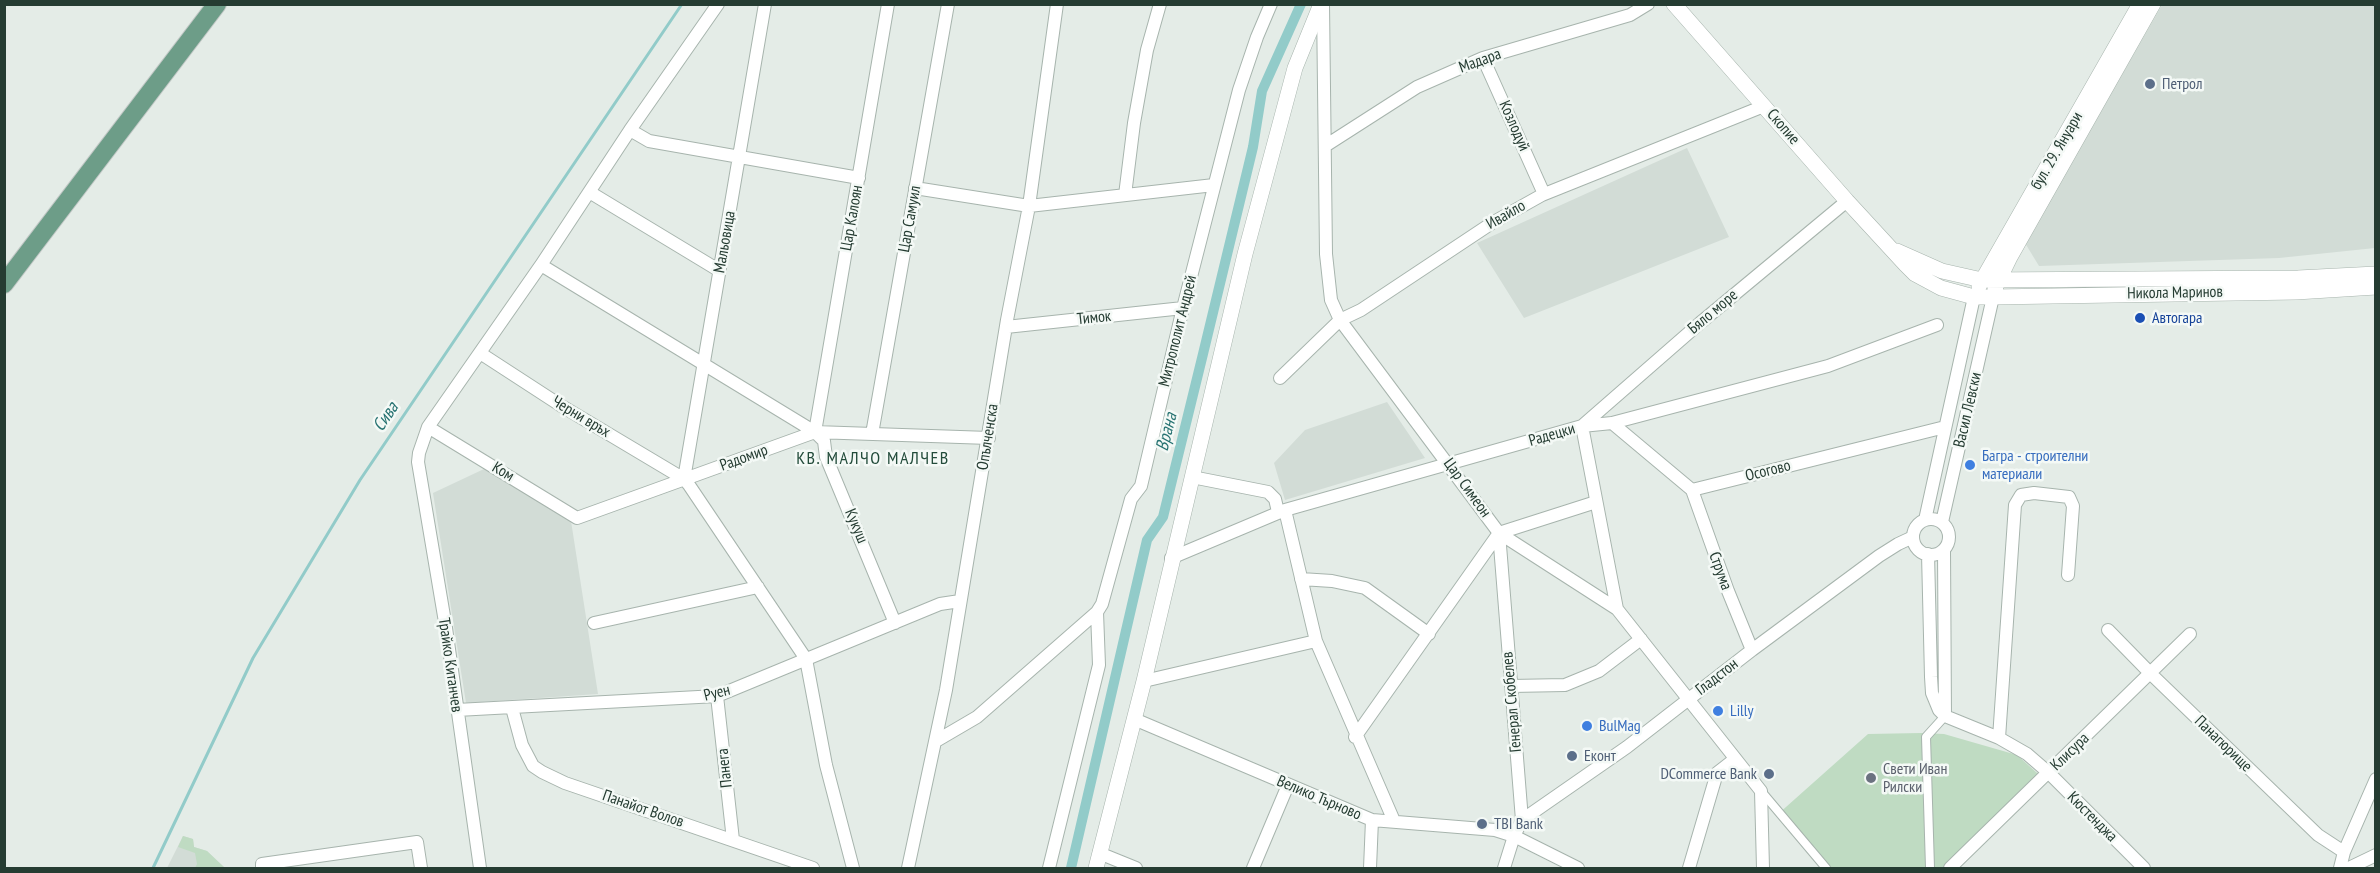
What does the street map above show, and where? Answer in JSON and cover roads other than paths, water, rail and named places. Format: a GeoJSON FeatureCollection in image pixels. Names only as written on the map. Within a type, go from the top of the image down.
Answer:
{"type":"FeatureCollection","features":[{"type":"Feature","properties":{"kind":"main road"},"geometry":{"type":"LineString","coordinates":[[4,284],[217,4]]}},
{"type":"Feature","properties":{"kind":"street"},"geometry":{"type":"LineString","coordinates":[[428,427],[541,266],[591,193],[630,130],[718,4]]}},
{"type":"Feature","properties":{"kind":"street","name":"Мальовица"},"geometry":{"type":"LineString","coordinates":[[684,479],[765,4]]}},
{"type":"Feature","properties":{"kind":"street","name":"Цар Калоян"},"geometry":{"type":"LineString","coordinates":[[815,432],[888,4]]}},
{"type":"Feature","properties":{"kind":"street","name":"Цар Самуил"},"geometry":{"type":"LineString","coordinates":[[872,434],[948,4]]}},
{"type":"Feature","properties":{"kind":"street","name":"Опълченска"},"geometry":{"type":"LineString","coordinates":[[908,868],[936,741],[989,438],[1006,327],[1029,206],[1057,4]]}},
{"type":"Feature","properties":{"kind":"street"},"geometry":{"type":"LineString","coordinates":[[1125,195],[1134,123],[1148,50],[1160,4]]}},
{"type":"Feature","properties":{"kind":"street","name":"Митрополит Андрей"},"geometry":{"type":"LineString","coordinates":[[1049,868],[1099,665],[1097,612],[1131,499],[1141,486],[1183,308],[1239,90],[1271,4]]}},
{"type":"Feature","properties":{"kind":"street"},"geometry":{"type":"LineString","coordinates":[[1136,868],[1098,861],[1144,681],[1171,558],[1245,254],[1295,68],[1322,4]]}},
{"type":"Feature","properties":{"kind":"street","name":"Цар Симеон"},"geometry":{"type":"LineString","coordinates":[[1322,4],[1326,254],[1331,300],[1340,320],[1499,533],[1617,609],[1735,759],[1826,868]]}},
{"type":"Feature","properties":{"kind":"street","name":"Мадара"},"geometry":{"type":"LineString","coordinates":[[1325,146],[1417,87],[1483,58],[1630,15],[1647,4]]}},
{"type":"Feature","properties":{"kind":"street","name":"Скопие"},"geometry":{"type":"LineString","coordinates":[[1674,4],[1847,201],[1915,274],[1957,293],[1974,297]]}},
{"type":"Feature","properties":{"kind":"street","name":"бул. 29. Януари"},"geometry":{"type":"LineString","coordinates":[[1974,297],[2140,4]]}},
{"type":"Feature","properties":{"kind":"street","name":"бул. 29. Януари"},"geometry":{"type":"LineString","coordinates":[[1993,297],[2010,257],[2152,4]]}},
{"type":"Feature","properties":{"kind":"street","name":"Козлодуй"},"geometry":{"type":"LineString","coordinates":[[1483,58],[1544,194]]}},
{"type":"Feature","properties":{"kind":"street","name":"Ивайло"},"geometry":{"type":"LineString","coordinates":[[1280,378],[1340,320],[1361,310],[1492,223],[1544,194],[1764,106]]}},
{"type":"Feature","properties":{"kind":"street"},"geometry":{"type":"LineString","coordinates":[[630,130],[649,141],[859,178]]}},
{"type":"Feature","properties":{"kind":"street"},"geometry":{"type":"LineString","coordinates":[[915,188],[1029,206],[1214,185]]}},
{"type":"Feature","properties":{"kind":"street"},"geometry":{"type":"LineString","coordinates":[[591,193],[720,271]]}},
{"type":"Feature","properties":{"kind":"street","name":"Бяло море"},"geometry":{"type":"LineString","coordinates":[[1582,426],[1847,201]]}},
{"type":"Feature","properties":{"kind":"street","name":"Скопие"},"geometry":{"type":"LineString","coordinates":[[1892,249],[1942,271],[1982,280]]}},
{"type":"Feature","properties":{"kind":"street"},"geometry":{"type":"LineString","coordinates":[[2010,257],[2025,275],[2034,280]]}},
{"type":"Feature","properties":{"kind":"street"},"geometry":{"type":"LineString","coordinates":[[541,266],[815,432]]}},
{"type":"Feature","properties":{"kind":"street","name":"Никола Маринов"},"geometry":{"type":"LineString","coordinates":[[1982,280],[2298,278],[2376,274]]}},
{"type":"Feature","properties":{"kind":"street","name":"Никола Маринов"},"geometry":{"type":"LineString","coordinates":[[1974,297],[2296,292],[2376,286]]}},
{"type":"Feature","properties":{"kind":"street","name":"Васил Левски"},"geometry":{"type":"LineString","coordinates":[[1924,520],[1974,297]]}},
{"type":"Feature","properties":{"kind":"street","name":"Васил Левски"},"geometry":{"type":"LineString","coordinates":[[1942,522],[1993,297]]}},
{"type":"Feature","properties":{"kind":"street","name":"Тимок"},"geometry":{"type":"LineString","coordinates":[[1006,327],[1183,308]]}},
{"type":"Feature","properties":{"kind":"street","name":"Радецки"},"geometry":{"type":"LineString","coordinates":[[1171,558],[1281,511],[1582,426],[1612,423],[1828,366],[1937,325]]}},
{"type":"Feature","properties":{"kind":"street","name":"Черни връх"},"geometry":{"type":"LineString","coordinates":[[480,353],[560,405],[684,479]]}},
{"type":"Feature","properties":{"kind":"street"},"geometry":{"type":"LineString","coordinates":[[1612,423],[1692,490]]}},
{"type":"Feature","properties":{"kind":"street"},"geometry":{"type":"LineString","coordinates":[[1582,426],[1617,609]]}},
{"type":"Feature","properties":{"kind":"street","name":"Трайко Китанчев"},"geometry":{"type":"LineString","coordinates":[[428,427],[418,462],[446,628],[480,868]]}},
{"type":"Feature","properties":{"kind":"street","name":"Ком"},"geometry":{"type":"LineString","coordinates":[[428,427],[577,518]]}},
{"type":"Feature","properties":{"kind":"street","name":"Осогово"},"geometry":{"type":"LineString","coordinates":[[1692,490],[1945,427]]}},
{"type":"Feature","properties":{"kind":"street","name":"Радомир"},"geometry":{"type":"LineString","coordinates":[[577,518],[815,432],[989,438]]}},
{"type":"Feature","properties":{"kind":"street","name":"Кукуш"},"geometry":{"type":"LineString","coordinates":[[815,432],[824,441],[826,457],[895,622]]}},
{"type":"Feature","properties":{"kind":"street"},"geometry":{"type":"LineString","coordinates":[[1191,477],[1268,492],[1275,499],[1281,511],[1301,579],[1316,641],[1355,737],[1394,821]]}},
{"type":"Feature","properties":{"kind":"street"},"geometry":{"type":"LineString","coordinates":[[684,479],[806,659],[826,765],[853,868]]}},
{"type":"Feature","properties":{"kind":"street","name":"Струма"},"geometry":{"type":"LineString","coordinates":[[1692,490],[1724,581],[1752,650]]}},
{"type":"Feature","properties":{"kind":"street"},"geometry":{"type":"LineString","coordinates":[[2000,738],[2015,505],[2021,495],[2034,492],[2069,497],[2073,506],[2068,575]]}},
{"type":"Feature","properties":{"kind":"street"},"geometry":{"type":"LineString","coordinates":[[1355,737],[1499,533],[1596,502]]}},
{"type":"Feature","properties":{"kind":"street"},"geometry":{"type":"LineString","coordinates":[[1930,868],[1926,737],[1945,716],[1944,550],[1949,533],[1942,522],[1937,519],[1924,520],[1916,527],[1913,537],[1916,547],[1928,555],[1944,550]]}},
{"type":"Feature","properties":{"kind":"street","name":"Генерал Скобелев"},"geometry":{"type":"LineString","coordinates":[[1499,533],[1522,820]]}},
{"type":"Feature","properties":{"kind":"street","name":"Гладстон"},"geometry":{"type":"LineString","coordinates":[[1522,820],[1627,747],[1879,556],[1913,537]]}},
{"type":"Feature","properties":{"kind":"street"},"geometry":{"type":"LineString","coordinates":[[1928,555],[1931,685],[1936,706],[1945,716]]}},
{"type":"Feature","properties":{"kind":"street"},"geometry":{"type":"LineString","coordinates":[[1301,579],[1332,580],[1365,588],[1429,634]]}},
{"type":"Feature","properties":{"kind":"street"},"geometry":{"type":"LineString","coordinates":[[594,623],[758,587]]}},
{"type":"Feature","properties":{"kind":"street","name":"Руен"},"geometry":{"type":"LineString","coordinates":[[457,710],[717,696],[940,604],[960,601]]}},
{"type":"Feature","properties":{"kind":"street"},"geometry":{"type":"LineString","coordinates":[[936,741],[977,717],[1097,612]]}},
{"type":"Feature","properties":{"kind":"street","name":"Панагюрище"},"geometry":{"type":"LineString","coordinates":[[2108,630],[2318,835],[2344,852]]}},
{"type":"Feature","properties":{"kind":"street","name":"Клисура"},"geometry":{"type":"LineString","coordinates":[[1950,868],[2190,634]]}},
{"type":"Feature","properties":{"kind":"street"},"geometry":{"type":"LineString","coordinates":[[1511,686],[1565,685],[1599,671],[1641,639]]}},
{"type":"Feature","properties":{"kind":"street"},"geometry":{"type":"LineString","coordinates":[[1144,681],[1316,641]]}},
{"type":"Feature","properties":{"kind":"street","name":"Панега"},"geometry":{"type":"LineString","coordinates":[[717,696],[733,840]]}},
{"type":"Feature","properties":{"kind":"street","name":"Панайот Волов"},"geometry":{"type":"LineString","coordinates":[[512,708],[522,746],[533,766],[542,772],[565,783],[813,868]]}},
{"type":"Feature","properties":{"kind":"street","name":"Кюстенджа"},"geometry":{"type":"LineString","coordinates":[[1945,716],[2000,738],[2027,754],[2049,772],[2144,868]]}},
{"type":"Feature","properties":{"kind":"street","name":"Велико Търново"},"geometry":{"type":"LineString","coordinates":[[1134,718],[1372,820],[1495,830],[1514,836],[1578,868]]}},
{"type":"Feature","properties":{"kind":"street"},"geometry":{"type":"LineString","coordinates":[[1689,868],[1718,773],[1735,759]]}},
{"type":"Feature","properties":{"kind":"street"},"geometry":{"type":"LineString","coordinates":[[2340,868],[2344,852],[2376,779]]}},
{"type":"Feature","properties":{"kind":"street"},"geometry":{"type":"LineString","coordinates":[[1253,868],[1288,785]]}},
{"type":"Feature","properties":{"kind":"street"},"geometry":{"type":"LineString","coordinates":[[1761,791],[1763,868]]}},
{"type":"Feature","properties":{"kind":"street"},"geometry":{"type":"LineString","coordinates":[[1370,868],[1372,820]]}},
{"type":"Feature","properties":{"kind":"street"},"geometry":{"type":"LineString","coordinates":[[1504,868],[1514,836],[1522,820]]}},
{"type":"Feature","properties":{"kind":"street"},"geometry":{"type":"LineString","coordinates":[[262,868],[262,864],[417,842],[421,868]]}},
{"type":"Feature","properties":{"kind":"street"},"geometry":{"type":"LineString","coordinates":[[2349,868],[2375,855]]}},
{"type":"Feature","properties":{"kind":"waterway","name":"Сива"},"geometry":{"type":"LineString","coordinates":[[153,868],[253,658],[360,480],[682,4]]}},
{"type":"Feature","properties":{"kind":"waterway","name":"Врана"},"geometry":{"type":"LineString","coordinates":[[1071,868],[1147,540],[1163,517],[1253,147],[1262,91],[1301,4]]}},
{"type":"Feature","properties":{"kind":"place","name":"Петрол"},"geometry":{"type":"Point","coordinates":[2150,84]}},
{"type":"Feature","properties":{"kind":"place","name":"Автогара"},"geometry":{"type":"Point","coordinates":[2140,318]}},
{"type":"Feature","properties":{"kind":"place","name":"Багра - строителни материали"},"geometry":{"type":"Point","coordinates":[1970,465]}},
{"type":"Feature","properties":{"kind":"place","name":"Lilly"},"geometry":{"type":"Point","coordinates":[1718,711]}},
{"type":"Feature","properties":{"kind":"place","name":"BulMag"},"geometry":{"type":"Point","coordinates":[1587,726]}},
{"type":"Feature","properties":{"kind":"place","name":"Еконт"},"geometry":{"type":"Point","coordinates":[1572,756]}},
{"type":"Feature","properties":{"kind":"place","name":"DCommerce Bank"},"geometry":{"type":"Point","coordinates":[1769,774]}},
{"type":"Feature","properties":{"kind":"place","name":"Свети Иван Рилски"},"geometry":{"type":"Point","coordinates":[1871,778]}},
{"type":"Feature","properties":{"kind":"place","name":"TBI Bank"},"geometry":{"type":"Point","coordinates":[1482,824]}},
{"type":"Feature","properties":{"kind":"district","name":"КВ. МАЛЧО МАЛЧЕВ"},"geometry":{"type":"Point","coordinates":[873,459]}}]}
